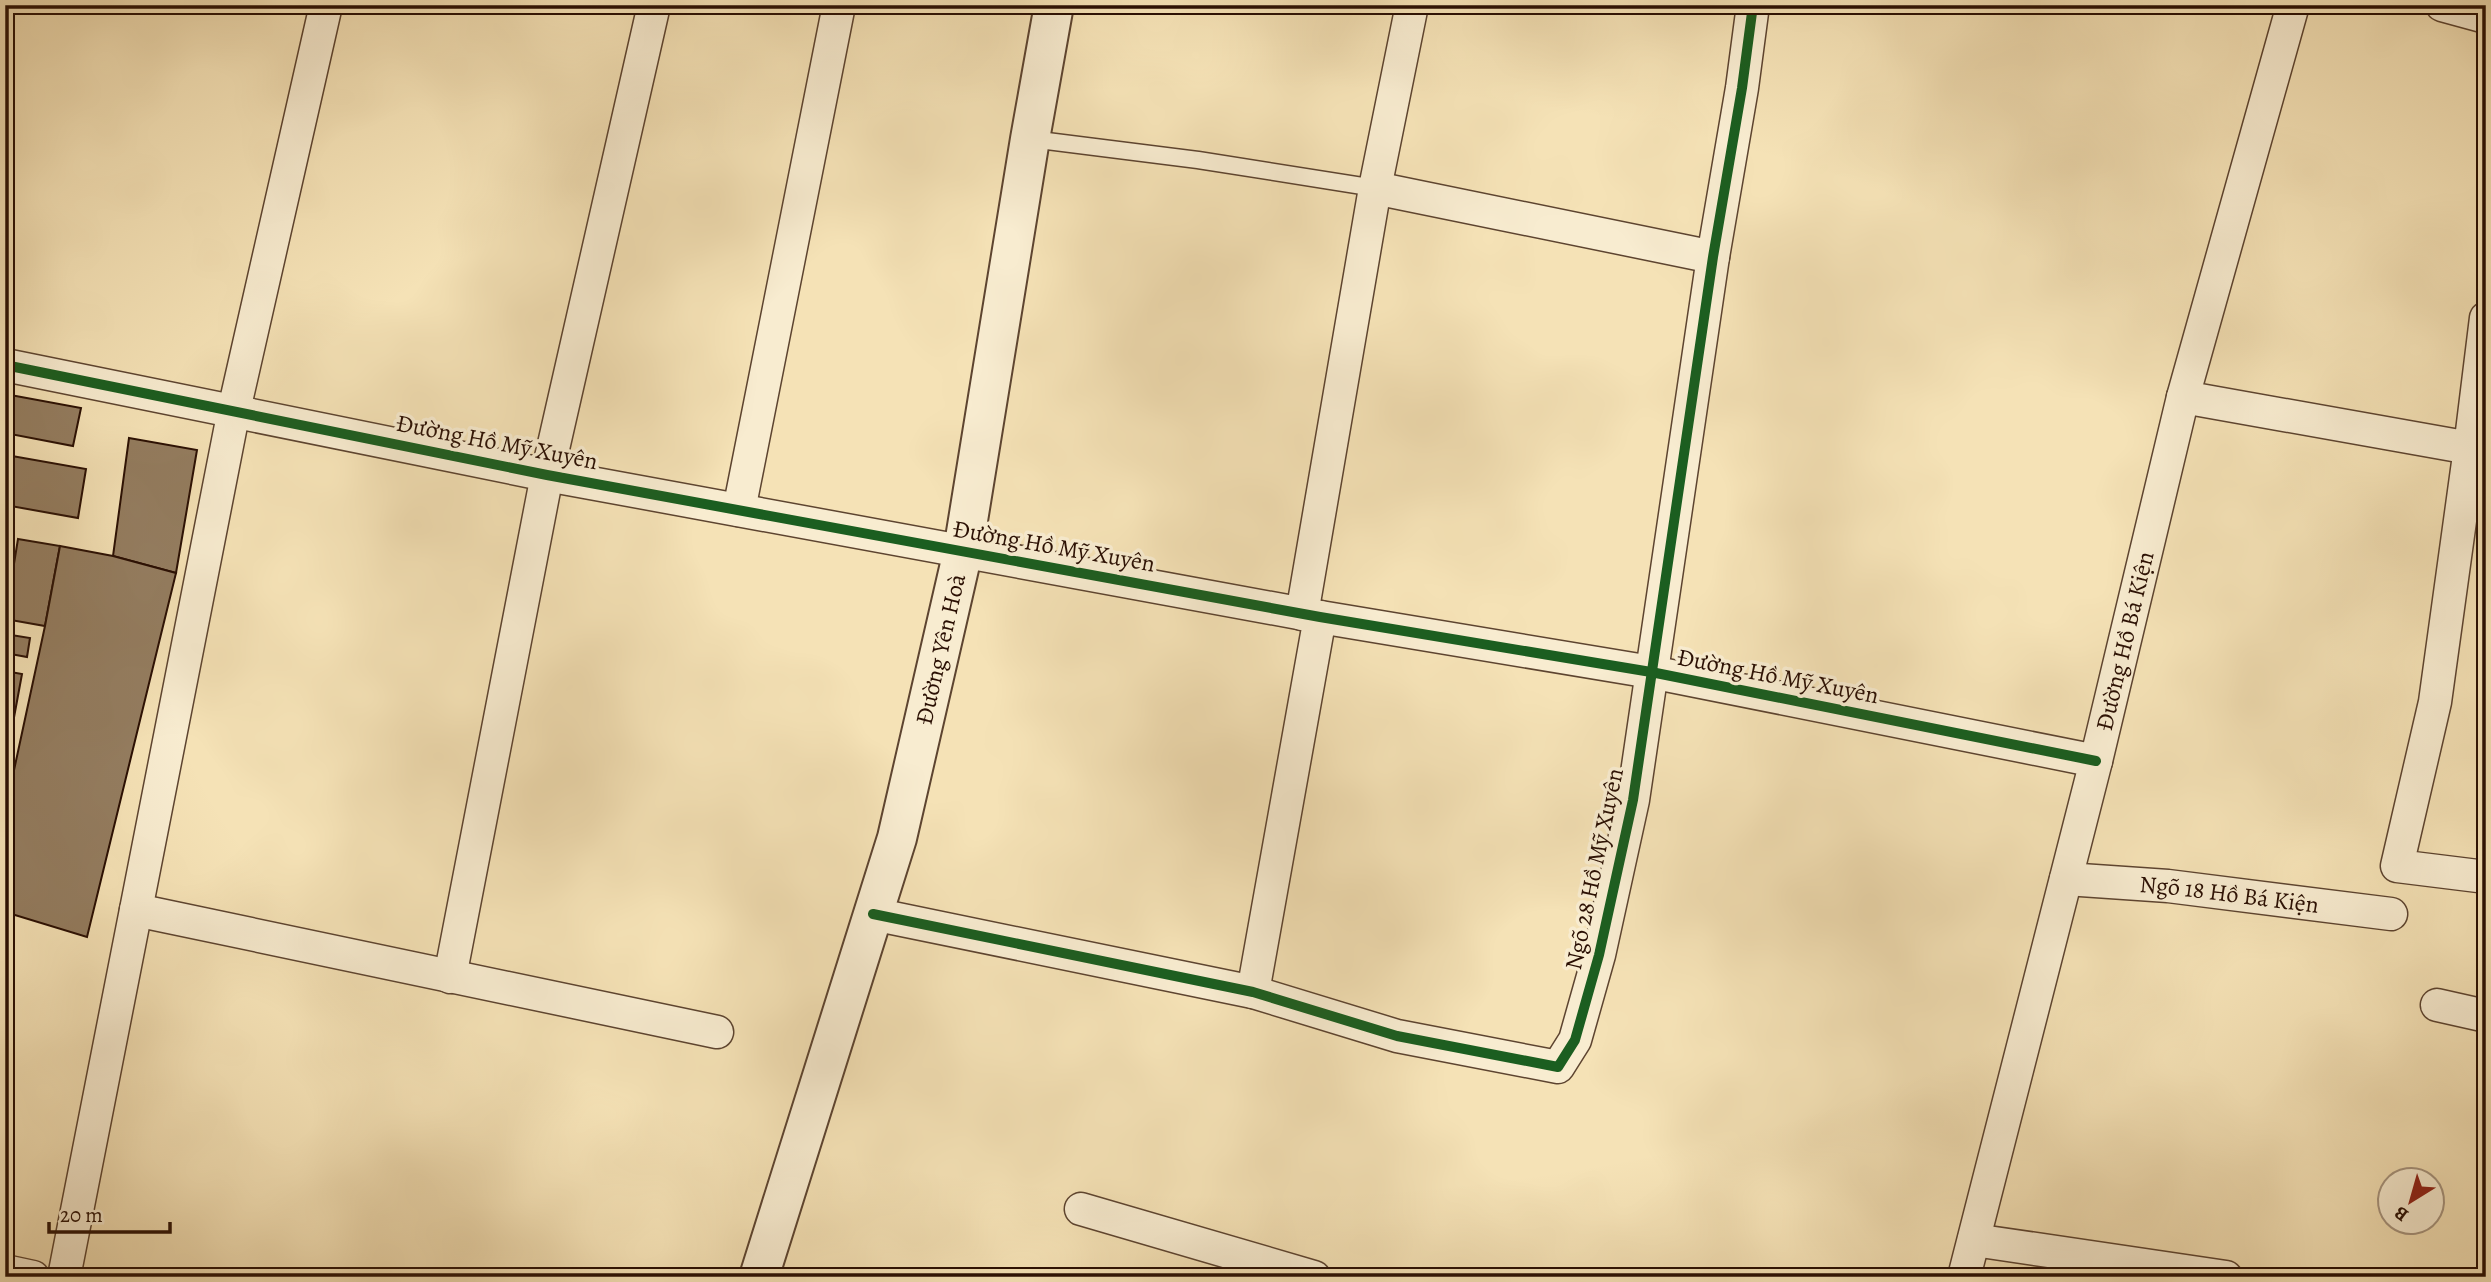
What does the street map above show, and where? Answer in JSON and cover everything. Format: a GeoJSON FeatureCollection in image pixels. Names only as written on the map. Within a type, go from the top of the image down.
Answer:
{"type":"FeatureCollection","features":[{"type":"Feature","properties":{"kind":"street"},"geometry":{"type":"LineString","coordinates":[[64,1277],[234,410],[326,5]]}},
{"type":"Feature","properties":{"kind":"street"},"geometry":{"type":"LineString","coordinates":[[450,977],[547,475],[654,5]]}},
{"type":"Feature","properties":{"kind":"street"},"geometry":{"type":"LineString","coordinates":[[739,510],[839,5]]}},
{"type":"Feature","properties":{"kind":"street","name":"Đường Yên Hoà"},"geometry":{"type":"LineString","coordinates":[[759,1277],[897,838],[963,551],[1054,5]]}},
{"type":"Feature","properties":{"kind":"street"},"geometry":{"type":"LineString","coordinates":[[873,914],[1254,992],[1375,188],[1412,5]]}},
{"type":"Feature","properties":{"kind":"street","name":"Ngõ 28 Hồ Mỹ Xuyên"},"geometry":{"type":"LineString","coordinates":[[1254,992],[1397,1036],[1558,1067],[1575,1040],[1599,955],[1633,800],[1753,5]]}},
{"type":"Feature","properties":{"kind":"street","name":"Đường Hồ Bá Kiện"},"geometry":{"type":"LineString","coordinates":[[1964,1277],[2096,761],[2183,397],[2292,5]]}},
{"type":"Feature","properties":{"kind":"street"},"geometry":{"type":"LineString","coordinates":[[2442,5],[2486,17]]}},
{"type":"Feature","properties":{"kind":"street"},"geometry":{"type":"LineString","coordinates":[[1375,188],[1713,257]]}},
{"type":"Feature","properties":{"kind":"street"},"geometry":{"type":"LineString","coordinates":[[2486,318],[2478,449],[2435,702],[2397,866],[2486,877]]}},
{"type":"Feature","properties":{"kind":"street","name":"Đường Hồ Mỹ Xuyên"},"geometry":{"type":"LineString","coordinates":[[5,365],[547,475],[1311,615],[1651,673],[2096,761]]}},
{"type":"Feature","properties":{"kind":"street"},"geometry":{"type":"LineString","coordinates":[[2183,397],[2478,449]]}},
{"type":"Feature","properties":{"kind":"street","name":"Ngõ 18 Hồ Bá Kiện"},"geometry":{"type":"LineString","coordinates":[[2066,879],[2217,891],[2391,914]]}},
{"type":"Feature","properties":{"kind":"street"},"geometry":{"type":"LineString","coordinates":[[136,910],[717,1032]]}},
{"type":"Feature","properties":{"kind":"street"},"geometry":{"type":"LineString","coordinates":[[2437,1005],[2486,1016]]}},
{"type":"Feature","properties":{"kind":"street"},"geometry":{"type":"LineString","coordinates":[[1081,1209],[1314,1277]]}},
{"type":"Feature","properties":{"kind":"street"},"geometry":{"type":"LineString","coordinates":[[1974,1240],[2226,1277]]}},
{"type":"Feature","properties":{"kind":"street"},"geometry":{"type":"LineString","coordinates":[[5,1271],[33,1277]]}},
{"type":"Feature","properties":{"kind":"lane"},"geometry":{"type":"LineString","coordinates":[[1030,139],[1198,160],[1375,188]]}},
{"type":"Feature","properties":{"kind":"building"},"geometry":{"type":"Polygon","coordinates":[[[5,394],[81,408],[73,446],[5,433],[5,394]]]}},
{"type":"Feature","properties":{"kind":"building"},"geometry":{"type":"Polygon","coordinates":[[[129,438],[197,450],[176,573],[113,556],[129,438]]]}},
{"type":"Feature","properties":{"kind":"building"},"geometry":{"type":"Polygon","coordinates":[[[5,454],[12,456],[5,494],[5,454]]]}},
{"type":"Feature","properties":{"kind":"building"},"geometry":{"type":"Polygon","coordinates":[[[12,456],[86,469],[78,518],[5,505],[12,456]]]}},
{"type":"Feature","properties":{"kind":"building"},"geometry":{"type":"Polygon","coordinates":[[[18,539],[60,546],[45,626],[5,619],[18,539]]]}},
{"type":"Feature","properties":{"kind":"building"},"geometry":{"type":"Polygon","coordinates":[[[60,546],[113,556],[176,573],[87,937],[5,912],[5,812],[60,546]]]}},
{"type":"Feature","properties":{"kind":"building"},"geometry":{"type":"Polygon","coordinates":[[[5,634],[30,638],[27,657],[5,653],[5,634]]]}},
{"type":"Feature","properties":{"kind":"building"},"geometry":{"type":"Polygon","coordinates":[[[5,671],[22,674],[8,750],[5,749],[5,671]]]}},
{"type":"Feature","properties":{"kind":"cycle path"},"geometry":{"type":"LineString","coordinates":[[873,914],[1253,992],[1397,1036],[1558,1067],[1575,1040],[1599,955],[1633,800],[1753,5]]}},
{"type":"Feature","properties":{"kind":"cycle path"},"geometry":{"type":"LineString","coordinates":[[5,365],[547,475],[1320,617],[1651,672],[2096,761]]}}]}
